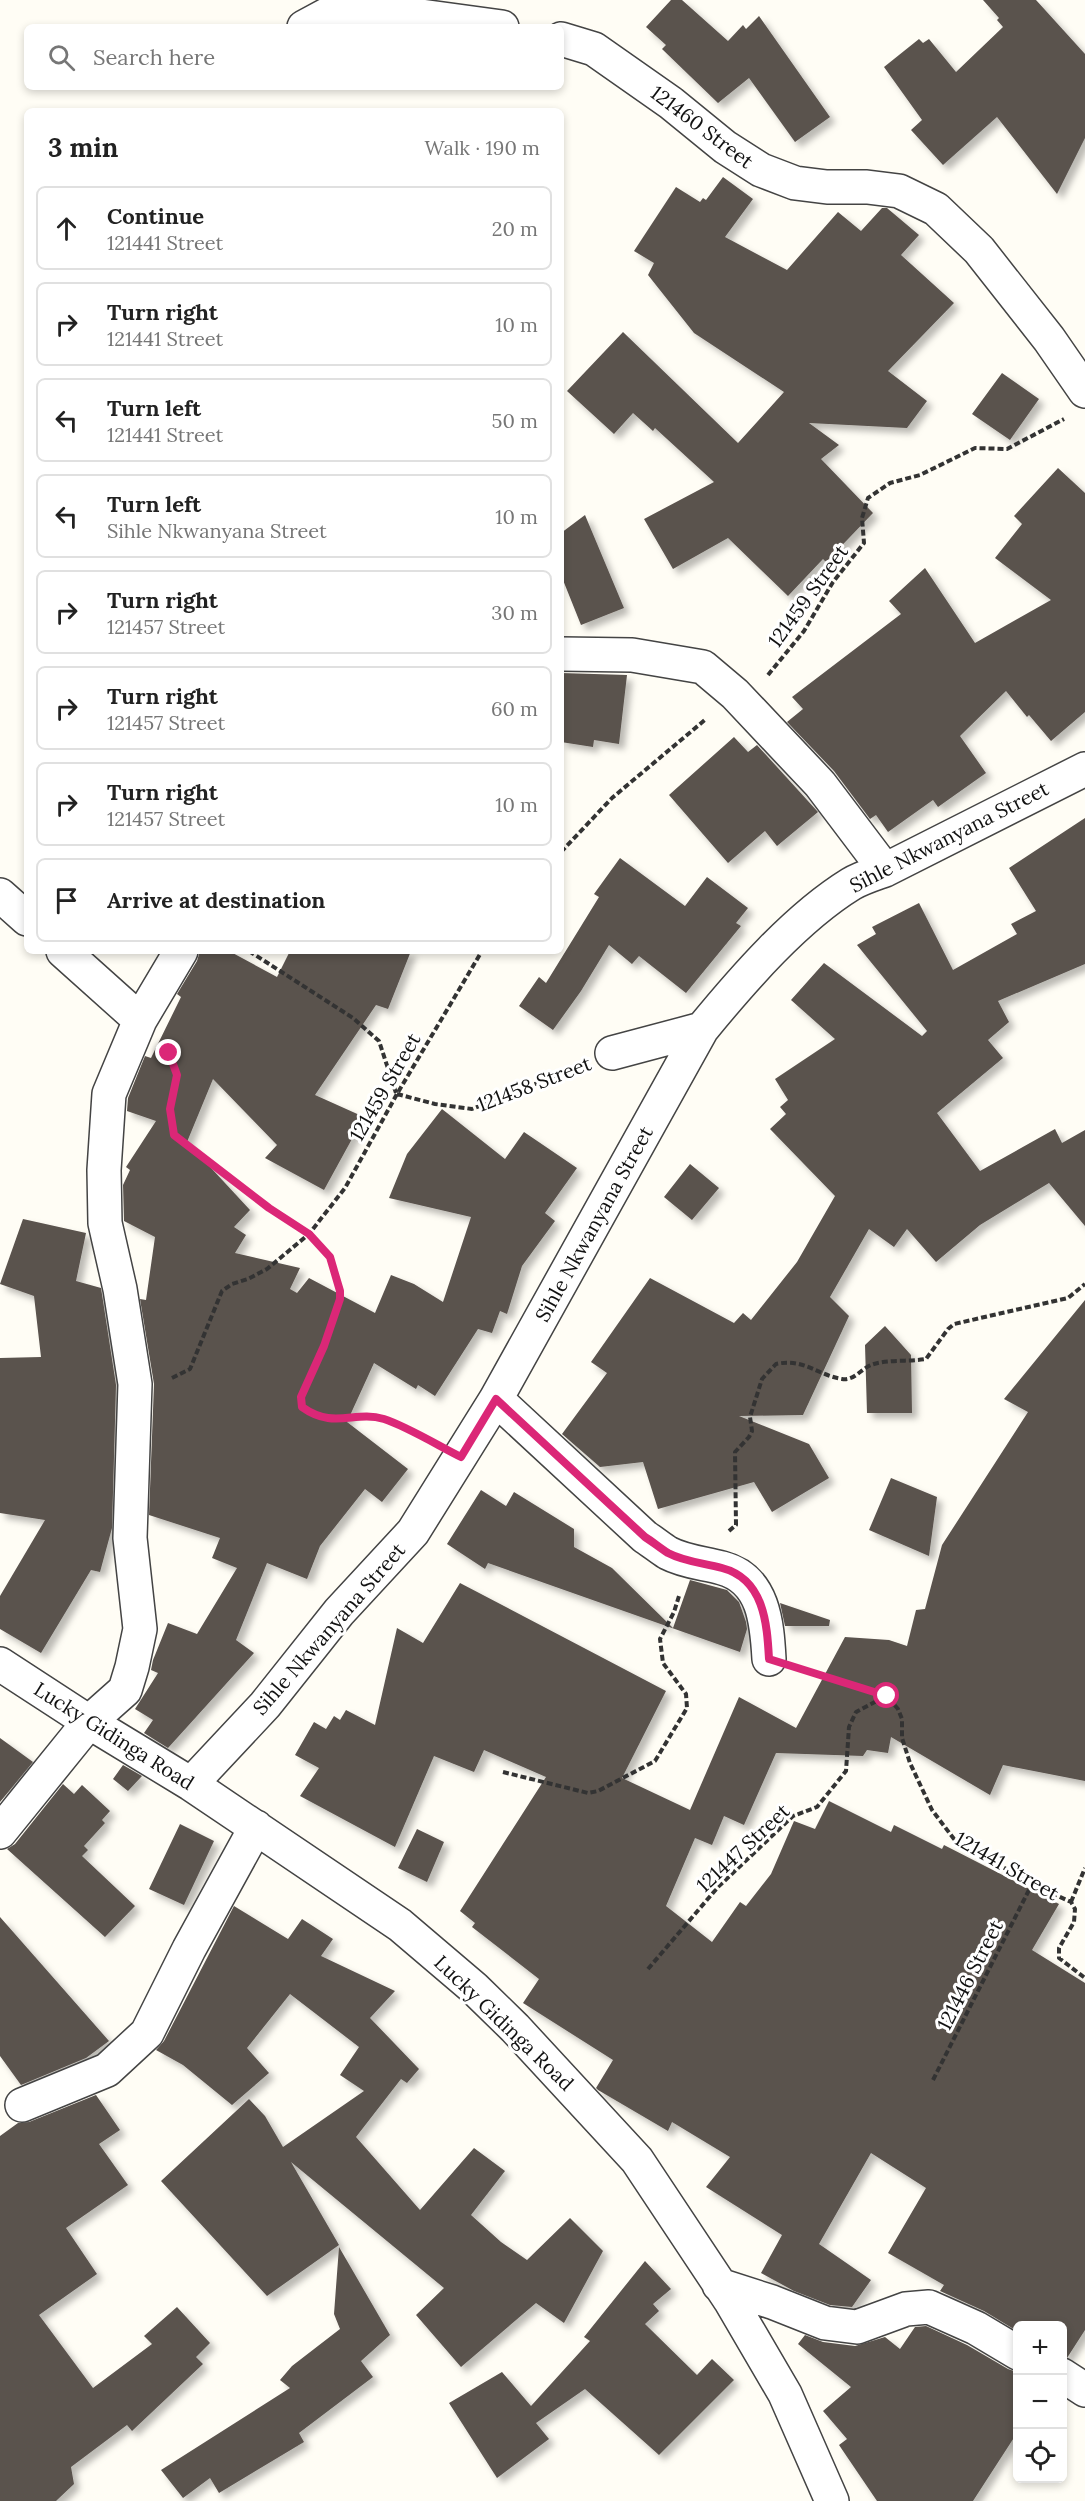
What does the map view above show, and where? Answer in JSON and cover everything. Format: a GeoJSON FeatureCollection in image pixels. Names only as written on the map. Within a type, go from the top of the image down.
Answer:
{"type":"FeatureCollection","features":[{"type":"Feature","properties":{"kind":"street"},"geometry":{"type":"LineString","coordinates":[[309,24],[332,12],[361,8],[480,24]]}},
{"type":"Feature","properties":{"kind":"street","name":"121460 Street"},"geometry":{"type":"LineString","coordinates":[[564,40],[594,49],[671,103],[725,147],[761,170],[806,184],[899,191],[936,209],[979,250],[1049,339],[1085,391]]}},
{"type":"Feature","properties":{"kind":"street"},"geometry":{"type":"LineString","coordinates":[[564,654],[632,655],[703,667],[735,694],[820,783],[885,870]]}},
{"type":"Feature","properties":{"kind":"street","name":"Sihle Nkwanyana Street"},"geometry":{"type":"LineString","coordinates":[[191,1784],[265,1705],[339,1612],[413,1532],[496,1399],[702,1029],[727,999],[803,920],[852,883],[885,870],[1085,769]]}},
{"type":"Feature","properties":{"kind":"street"},"geometry":{"type":"LineString","coordinates":[[0,895],[24,916]]}},
{"type":"Feature","properties":{"kind":"street"},"geometry":{"type":"LineString","coordinates":[[66,954],[140,1020]]}},
{"type":"Feature","properties":{"kind":"street"},"geometry":{"type":"LineString","coordinates":[[0,1832],[89,1722],[125,1690],[140,1629],[130,1538],[135,1383],[120,1289],[105,1223],[104,1170],[109,1094],[140,1020],[179,954]]}},
{"type":"Feature","properties":{"kind":"street","name":"121458 Street"},"geometry":{"type":"LineString","coordinates":[[612,1053],[702,1029]]}},
{"type":"Feature","properties":{"kind":"street"},"geometry":{"type":"LineString","coordinates":[[496,1399],[645,1537],[669,1553],[690,1561],[724,1568],[741,1576],[753,1587],[762,1606],[768,1635],[769,1659]]}},
{"type":"Feature","properties":{"kind":"street","name":"Lucky Gidinga Road"},"geometry":{"type":"LineString","coordinates":[[0,1664],[191,1784],[400,1925],[474,1988],[637,2160],[719,2285],[785,2394],[832,2501]]}},
{"type":"Feature","properties":{"kind":"street"},"geometry":{"type":"LineString","coordinates":[[22,2105],[107,2070],[147,2033],[189,1949],[256,1827]]}},
{"type":"Feature","properties":{"kind":"street"},"geometry":{"type":"LineString","coordinates":[[719,2285],[772,2301],[825,2323],[856,2327],[906,2309],[929,2307],[976,2328],[1013,2351]]}},
{"type":"Feature","properties":{"kind":"street"},"geometry":{"type":"LineString","coordinates":[[1067,2378],[1085,2390]]}},
{"type":"Feature","properties":{"kind":"path","name":"121459 Street"},"geometry":{"type":"LineString","coordinates":[[564,849],[612,798],[735,694],[768,675],[804,631],[833,582],[864,543],[862,518],[868,498],[890,483],[920,475],[975,448],[1007,448],[1065,419]]}},
{"type":"Feature","properties":{"kind":"path"},"geometry":{"type":"LineString","coordinates":[[254,954],[353,1018],[379,1041],[397,1094]]}},
{"type":"Feature","properties":{"kind":"path","name":"121459 Street"},"geometry":{"type":"LineString","coordinates":[[135,1383],[170,1379],[190,1369],[222,1291],[232,1284],[267,1269],[309,1234],[345,1188],[397,1094],[480,954]]}},
{"type":"Feature","properties":{"kind":"path"},"geometry":{"type":"LineString","coordinates":[[140,1020],[169,1053],[177,1075],[170,1109],[174,1135],[269,1208],[309,1234],[330,1257],[340,1291],[340,1299],[324,1346],[301,1397],[302,1407],[312,1414],[332,1420],[384,1419],[461,1457]]}},
{"type":"Feature","properties":{"kind":"path","name":"121458 Street"},"geometry":{"type":"LineString","coordinates":[[397,1094],[435,1104],[472,1109],[612,1053]]}},
{"type":"Feature","properties":{"kind":"path"},"geometry":{"type":"LineString","coordinates":[[503,1772],[588,1793],[598,1791],[656,1761],[687,1708],[686,1694],[663,1663],[660,1639],[674,1612],[690,1561],[736,1525],[735,1452],[750,1437],[752,1431],[750,1417],[762,1379],[776,1364],[799,1363],[844,1380],[854,1377],[865,1367],[875,1364],[926,1359],[954,1324],[1068,1298],[1085,1284]]}},
{"type":"Feature","properties":{"kind":"path"},"geometry":{"type":"LineString","coordinates":[[769,1659],[887,1696]]}},
{"type":"Feature","properties":{"kind":"path","name":"121441 Street"},"geometry":{"type":"LineString","coordinates":[[887,1696],[898,1709],[902,1719],[902,1738],[910,1763],[932,1810],[954,1839],[1032,1884],[1071,1902],[1075,1909],[1074,1922],[1059,1948],[1059,1958],[1085,1978]]}},
{"type":"Feature","properties":{"kind":"path","name":"121447 Street"},"geometry":{"type":"LineString","coordinates":[[648,1969],[718,1887],[793,1816],[817,1807],[846,1771],[849,1728],[856,1712],[887,1696]]}},
{"type":"Feature","properties":{"kind":"path"},"geometry":{"type":"LineString","coordinates":[[1071,1902],[1085,1868]]}},
{"type":"Feature","properties":{"kind":"path","name":"121446 Street"},"geometry":{"type":"LineString","coordinates":[[933,2080],[1032,1884]]}},
{"type":"Feature","properties":{"kind":"building"},"geometry":{"type":"Polygon","coordinates":[[[671,0],[682,0],[728,41],[743,25],[746,29],[759,16],[830,117],[795,142],[749,78],[718,103],[662,49],[666,45],[646,27],[671,0]]]}},
{"type":"Feature","properties":{"kind":"building"},"geometry":{"type":"Polygon","coordinates":[[[983,0],[1036,0],[1085,54],[1085,138],[1057,194],[997,117],[943,165],[911,130],[922,120],[884,67],[919,39],[923,43],[929,39],[956,72],[1003,27],[997,20],[999,18],[983,0]]]}},
{"type":"Feature","properties":{"kind":"building"},"geometry":{"type":"Polygon","coordinates":[[[723,177],[753,199],[725,237],[787,270],[838,212],[861,231],[882,208],[887,208],[919,235],[901,255],[954,303],[888,371],[927,401],[907,428],[809,423],[839,445],[821,459],[873,513],[826,562],[823,559],[788,596],[728,538],[673,569],[644,519],[714,482],[655,428],[653,431],[633,413],[614,434],[567,391],[623,332],[738,443],[784,392],[694,333],[648,275],[654,263],[634,251],[676,187],[700,202],[703,198],[706,200],[723,177]]]}},
{"type":"Feature","properties":{"kind":"building"},"geometry":{"type":"Polygon","coordinates":[[[1002,373],[1039,399],[1010,440],[972,414],[1002,373]]]}},
{"type":"Feature","properties":{"kind":"building"},"geometry":{"type":"Polygon","coordinates":[[[1058,468],[1085,493],[1085,712],[1051,741],[1006,691],[960,736],[986,773],[938,807],[933,800],[888,832],[876,815],[870,819],[834,771],[787,722],[803,709],[792,697],[901,614],[889,601],[925,568],[975,643],[1051,600],[995,558],[1022,524],[1014,516],[1058,468]]]}},
{"type":"Feature","properties":{"kind":"building"},"geometry":{"type":"Polygon","coordinates":[[[585,515],[624,608],[581,625],[564,582],[564,531],[585,515]]]}},
{"type":"Feature","properties":{"kind":"building"},"geometry":{"type":"Polygon","coordinates":[[[564,673],[627,675],[619,744],[594,740],[593,747],[564,742],[564,673]]]}},
{"type":"Feature","properties":{"kind":"building"},"geometry":{"type":"Polygon","coordinates":[[[734,737],[748,752],[757,745],[818,812],[777,846],[765,831],[728,863],[669,795],[734,737]]]}},
{"type":"Feature","properties":{"kind":"building"},"geometry":{"type":"Polygon","coordinates":[[[1085,818],[1085,964],[998,1001],[1009,1022],[988,1040],[1003,1058],[937,1113],[980,1171],[1055,1129],[1062,1143],[1085,1130],[1085,1226],[1049,1183],[980,1225],[936,1262],[907,1229],[894,1247],[869,1229],[830,1297],[849,1316],[803,1415],[739,1416],[809,1444],[829,1478],[772,1512],[754,1482],[658,1509],[643,1462],[600,1467],[562,1434],[607,1373],[591,1362],[650,1278],[734,1323],[743,1313],[751,1320],[797,1262],[835,1196],[770,1129],[786,1114],[780,1107],[788,1100],[775,1079],[835,1039],[791,1000],[824,963],[922,1036],[927,1031],[857,945],[876,934],[872,927],[919,903],[953,970],[1017,934],[1011,924],[1036,911],[1009,868],[1085,818]]]}},
{"type":"Feature","properties":{"kind":"building"},"geometry":{"type":"Polygon","coordinates":[[[620,858],[685,906],[707,877],[748,908],[736,923],[741,926],[686,993],[639,956],[632,964],[609,945],[581,991],[553,1030],[519,1006],[539,977],[546,983],[599,897],[594,894],[620,858]]]}},
{"type":"Feature","properties":{"kind":"building"},"geometry":{"type":"Polygon","coordinates":[[[199,954],[235,954],[277,977],[288,954],[410,954],[388,1009],[376,1005],[315,1095],[364,1117],[324,1190],[265,1158],[277,1145],[213,1079],[187,1142],[250,1210],[234,1227],[246,1235],[235,1253],[300,1268],[290,1289],[297,1293],[309,1278],[375,1313],[391,1275],[414,1284],[443,1302],[471,1217],[389,1198],[407,1154],[442,1109],[505,1159],[524,1132],[577,1168],[545,1213],[555,1221],[522,1266],[507,1314],[500,1311],[492,1333],[478,1329],[435,1396],[418,1385],[416,1389],[374,1363],[347,1422],[408,1469],[382,1502],[365,1489],[320,1546],[307,1579],[267,1563],[236,1640],[254,1653],[168,1748],[144,1733],[153,1720],[135,1709],[158,1673],[151,1670],[153,1660],[168,1623],[197,1634],[237,1568],[212,1558],[220,1538],[149,1515],[154,1384],[140,1299],[146,1300],[155,1237],[124,1221],[123,1185],[130,1170],[126,1167],[156,1121],[127,1111],[128,1098],[145,1056],[151,1058],[181,997],[177,994],[199,954]]]}},
{"type":"Feature","properties":{"kind":"building"},"geometry":{"type":"Polygon","coordinates":[[[690,1164],[719,1188],[692,1220],[664,1197],[690,1164]]]}},
{"type":"Feature","properties":{"kind":"building"},"geometry":{"type":"Polygon","coordinates":[[[23,1219],[86,1233],[76,1281],[101,1288],[116,1385],[112,1528],[100,1572],[91,1570],[41,1653],[0,1629],[0,1596],[45,1520],[0,1513],[0,1358],[41,1357],[34,1296],[0,1284],[23,1219]]]}},
{"type":"Feature","properties":{"kind":"building"},"geometry":{"type":"Polygon","coordinates":[[[1085,1300],[1085,1781],[1003,1765],[990,1795],[891,1737],[888,1753],[867,1750],[863,1756],[776,1753],[744,1825],[724,1816],[712,1845],[695,1838],[666,1906],[712,1942],[740,1902],[746,1906],[771,1874],[794,1821],[815,1829],[829,1801],[891,1832],[894,1825],[942,1849],[944,1845],[1059,1904],[1032,1950],[1085,1983],[1085,2330],[1067,2358],[1067,2321],[1013,2321],[1013,2329],[984,2311],[940,2291],[944,2285],[888,2253],[926,2188],[871,2153],[819,2244],[871,2280],[852,2307],[830,2305],[794,2291],[761,2273],[782,2235],[706,2187],[730,2157],[672,2122],[668,2131],[598,2090],[596,2088],[613,2060],[523,2003],[539,1979],[472,1927],[475,1923],[460,1911],[546,1777],[484,1750],[474,1772],[434,1756],[395,1847],[300,1796],[319,1768],[295,1755],[314,1722],[326,1729],[334,1716],[340,1720],[346,1710],[375,1725],[397,1628],[423,1643],[460,1583],[666,1691],[622,1778],[690,1810],[739,1697],[796,1728],[845,1637],[889,1640],[907,1646],[916,1610],[925,1609],[942,1545],[1028,1412],[1004,1399],[1085,1300]]]}},
{"type":"Feature","properties":{"kind":"building"},"geometry":{"type":"Polygon","coordinates":[[[885,1326],[911,1355],[912,1413],[867,1413],[865,1345],[885,1326]]]}},
{"type":"Feature","properties":{"kind":"building"},"geometry":{"type":"Polygon","coordinates":[[[891,1478],[937,1497],[929,1556],[869,1530],[891,1478]]]}},
{"type":"Feature","properties":{"kind":"building"},"geometry":{"type":"Polygon","coordinates":[[[481,1490],[506,1506],[514,1492],[574,1529],[574,1547],[612,1568],[673,1628],[690,1580],[727,1590],[739,1602],[746,1622],[747,1629],[740,1652],[488,1563],[485,1569],[447,1544],[481,1490]]]}},
{"type":"Feature","properties":{"kind":"building"},"geometry":{"type":"Polygon","coordinates":[[[780,1603],[830,1620],[829,1626],[785,1626],[780,1603]]]}},
{"type":"Feature","properties":{"kind":"building"},"geometry":{"type":"Polygon","coordinates":[[[0,1738],[33,1762],[0,1802],[0,1738]]]}},
{"type":"Feature","properties":{"kind":"building"},"geometry":{"type":"Polygon","coordinates":[[[123,1765],[142,1776],[128,1791],[113,1779],[123,1765]]]}},
{"type":"Feature","properties":{"kind":"building"},"geometry":{"type":"Polygon","coordinates":[[[63,1784],[74,1794],[82,1785],[110,1811],[102,1820],[105,1823],[84,1846],[88,1850],[82,1856],[135,1906],[105,1937],[7,1849],[15,1844],[63,1784]]]}},
{"type":"Feature","properties":{"kind":"building"},"geometry":{"type":"Polygon","coordinates":[[[180,1824],[214,1841],[184,1905],[149,1889],[180,1824]]]}},
{"type":"Feature","properties":{"kind":"building"},"geometry":{"type":"Polygon","coordinates":[[[417,1829],[444,1842],[427,1882],[398,1868],[417,1829]]]}},
{"type":"Feature","properties":{"kind":"building"},"geometry":{"type":"Polygon","coordinates":[[[234,1906],[288,1939],[302,1919],[333,1939],[321,1956],[395,1991],[370,2018],[419,2069],[407,2083],[401,2079],[356,2137],[420,2210],[474,2148],[505,2171],[471,2215],[501,2242],[527,2260],[570,2218],[603,2251],[564,2323],[536,2303],[461,2367],[416,2315],[444,2288],[291,2162],[339,2245],[267,2296],[161,2181],[249,2099],[265,2116],[283,2147],[364,2091],[340,2075],[359,2047],[290,1994],[247,2048],[269,2073],[232,2105],[183,2065],[156,2050],[164,2041],[234,1906]]]}},
{"type":"Feature","properties":{"kind":"building"},"geometry":{"type":"Polygon","coordinates":[[[0,1917],[109,2041],[86,2058],[21,2085],[0,2056],[0,1917]]]}},
{"type":"Feature","properties":{"kind":"building"},"geometry":{"type":"Polygon","coordinates":[[[96,2095],[120,2130],[99,2144],[128,2185],[66,2228],[97,2274],[39,2315],[93,2388],[152,2344],[144,2336],[177,2307],[210,2343],[196,2357],[203,2364],[132,2431],[127,2425],[71,2467],[74,2484],[56,2501],[0,2501],[0,2136],[18,2123],[29,2122],[96,2095]]]}},
{"type":"Feature","properties":{"kind":"building"},"geometry":{"type":"Polygon","coordinates":[[[339,2247],[390,2335],[361,2361],[373,2377],[299,2433],[304,2442],[219,2493],[210,2478],[183,2498],[161,2470],[290,2388],[280,2380],[292,2366],[340,2329],[334,2314],[339,2247]]]}},
{"type":"Feature","properties":{"kind":"building"},"geometry":{"type":"Polygon","coordinates":[[[645,2261],[671,2289],[653,2304],[659,2311],[645,2324],[697,2375],[712,2359],[734,2380],[659,2455],[585,2389],[536,2423],[549,2439],[497,2478],[449,2403],[502,2372],[531,2406],[590,2341],[584,2337],[645,2261]]]}},
{"type":"Feature","properties":{"kind":"building"},"geometry":{"type":"Polygon","coordinates":[[[926,2326],[967,2345],[1013,2371],[1013,2439],[973,2501],[877,2501],[839,2445],[847,2439],[823,2411],[851,2387],[798,2344],[805,2335],[823,2342],[855,2346],[885,2337],[900,2349],[915,2327],[926,2326]]]}},
{"type":"Feature","properties":{"kind":"route"},"geometry":{"type":"LineString","coordinates":[[169,1053],[177,1075],[170,1109],[174,1135],[269,1208],[309,1234],[330,1257],[340,1291],[340,1299],[324,1346],[301,1397],[302,1407],[312,1414],[332,1420],[384,1419],[461,1457],[496,1399],[645,1537],[669,1553],[690,1561],[724,1568],[741,1576],[753,1587],[762,1606],[768,1635],[769,1659],[887,1696]]}}]}
